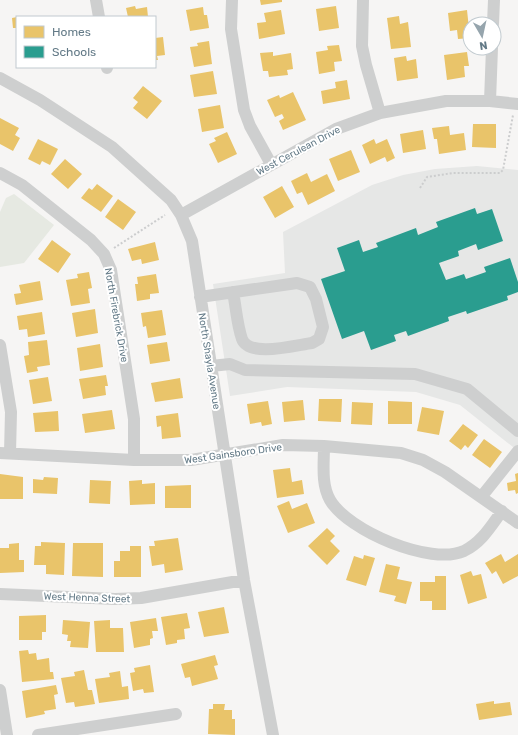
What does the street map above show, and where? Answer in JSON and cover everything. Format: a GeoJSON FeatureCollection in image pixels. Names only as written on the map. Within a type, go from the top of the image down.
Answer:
{"type":"FeatureCollection","features":[{"type":"Feature","properties":{"kind":"street"},"geometry":{"type":"LineString","coordinates":[[96,0],[99,16]]}},
{"type":"Feature","properties":{"kind":"street"},"geometry":{"type":"LineString","coordinates":[[232,0],[231,28],[244,110],[250,126],[271,164]]}},
{"type":"Feature","properties":{"kind":"street"},"geometry":{"type":"LineString","coordinates":[[363,0],[362,46],[366,66],[380,113]]}},
{"type":"Feature","properties":{"kind":"street"},"geometry":{"type":"LineString","coordinates":[[493,16],[494,0]]}},
{"type":"Feature","properties":{"kind":"street"},"geometry":{"type":"LineString","coordinates":[[490,101],[492,56]]}},
{"type":"Feature","properties":{"kind":"street","name":"North Shayla Avenue"},"geometry":{"type":"LineString","coordinates":[[0,78],[40,100],[112,147],[172,200],[181,215],[192,241],[244,580],[273,735]]}},
{"type":"Feature","properties":{"kind":"street","name":"West Cerulean Drive"},"geometry":{"type":"LineString","coordinates":[[181,215],[336,129],[380,113],[446,101],[490,101],[515,109]]}},
{"type":"Feature","properties":{"kind":"street","name":"North Firebrick Drive"},"geometry":{"type":"LineString","coordinates":[[2,178],[34,195],[91,240],[104,254],[111,270],[134,419],[134,460]]}},
{"type":"Feature","properties":{"kind":"street"},"geometry":{"type":"LineString","coordinates":[[200,297],[233,292],[297,283],[310,287],[316,299],[323,326],[319,339],[312,343],[262,350],[250,348],[242,340],[233,292]]}},
{"type":"Feature","properties":{"kind":"street"},"geometry":{"type":"LineString","coordinates":[[0,345],[11,412],[5,453]]}},
{"type":"Feature","properties":{"kind":"street"},"geometry":{"type":"LineString","coordinates":[[211,366],[230,364],[245,370],[415,374],[467,389],[518,431]]}},
{"type":"Feature","properties":{"kind":"street","name":"West Gainsboro Drive"},"geometry":{"type":"LineString","coordinates":[[5,453],[134,460],[191,460],[283,445],[324,446],[401,453],[423,460],[445,472],[482,496],[518,523]]}},
{"type":"Feature","properties":{"kind":"street"},"geometry":{"type":"LineString","coordinates":[[324,446],[324,477],[330,500],[337,509],[348,518],[382,539],[422,551],[450,554],[463,551],[474,545],[482,538],[502,511]]}},
{"type":"Feature","properties":{"kind":"street"},"geometry":{"type":"LineString","coordinates":[[482,496],[518,452]]}},
{"type":"Feature","properties":{"kind":"street","name":"West Henna Street"},"geometry":{"type":"LineString","coordinates":[[0,594],[115,599],[141,598],[244,580]]}},
{"type":"Feature","properties":{"kind":"street"},"geometry":{"type":"LineString","coordinates":[[0,690],[7,735]]}},
{"type":"Feature","properties":{"kind":"street"},"geometry":{"type":"LineString","coordinates":[[38,735],[176,714]]}},
{"type":"Feature","properties":{"kind":"path"},"geometry":{"type":"LineString","coordinates":[[420,188],[427,177],[453,173],[500,173],[503,170],[515,109]]}},
{"type":"Feature","properties":{"kind":"path"},"geometry":{"type":"LineString","coordinates":[[113,249],[165,215]]}},
{"type":"Feature","properties":{"kind":"shaded area"},"geometry":{"type":"Polygon","coordinates":[[[477,166],[518,170],[518,451],[460,405],[416,392],[287,387],[230,396],[213,284],[285,273],[283,232],[372,185],[403,175],[435,169],[477,166]]]}},
{"type":"Feature","properties":{"kind":"shaded area"},"geometry":{"type":"Polygon","coordinates":[[[14,194],[54,225],[24,263],[0,267],[0,212],[6,198],[14,194]]]}},
{"type":"Feature","properties":{"kind":"building: Homes"},"geometry":{"type":"Polygon","coordinates":[[[260,0],[282,0],[282,2],[261,5],[260,0]]]}},
{"type":"Feature","properties":{"kind":"building: Homes"},"geometry":{"type":"Polygon","coordinates":[[[135,6],[136,9],[147,7],[148,16],[128,16],[126,8],[135,6]]]}},
{"type":"Feature","properties":{"kind":"building: Homes"},"geometry":{"type":"Polygon","coordinates":[[[336,6],[339,28],[319,31],[316,9],[336,6]]]}},
{"type":"Feature","properties":{"kind":"building: Homes"},"geometry":{"type":"Polygon","coordinates":[[[203,7],[204,15],[207,15],[209,28],[190,31],[186,10],[203,7]]]}},
{"type":"Feature","properties":{"kind":"building: Homes"},"geometry":{"type":"Polygon","coordinates":[[[281,10],[285,34],[259,39],[257,23],[266,22],[264,13],[281,10]]]}},
{"type":"Feature","properties":{"kind":"building: Homes"},"geometry":{"type":"Polygon","coordinates":[[[467,10],[468,16],[462,16],[462,39],[458,39],[457,30],[450,31],[448,13],[467,10]]]}},
{"type":"Feature","properties":{"kind":"building: Homes"},"geometry":{"type":"Polygon","coordinates":[[[399,16],[400,24],[408,22],[411,47],[391,49],[387,18],[399,16]]]}},
{"type":"Feature","properties":{"kind":"building: Homes"},"geometry":{"type":"Polygon","coordinates":[[[16,17],[16,28],[13,28],[12,18],[16,17]]]}},
{"type":"Feature","properties":{"kind":"building: Homes"},"geometry":{"type":"Polygon","coordinates":[[[163,37],[165,55],[157,56],[158,60],[156,60],[156,38],[163,37]]]}},
{"type":"Feature","properties":{"kind":"building: Homes"},"geometry":{"type":"Polygon","coordinates":[[[209,41],[212,64],[194,67],[190,47],[198,46],[197,43],[209,41]]]}},
{"type":"Feature","properties":{"kind":"building: Homes"},"geometry":{"type":"Polygon","coordinates":[[[339,45],[342,61],[334,62],[335,71],[319,74],[316,52],[328,50],[327,46],[339,45]]]}},
{"type":"Feature","properties":{"kind":"building: Homes"},"geometry":{"type":"Polygon","coordinates":[[[273,52],[273,56],[291,53],[293,69],[287,70],[288,75],[269,77],[268,71],[263,71],[260,53],[273,52]]]}},
{"type":"Feature","properties":{"kind":"building: Homes"},"geometry":{"type":"Polygon","coordinates":[[[462,53],[462,56],[468,56],[469,66],[464,66],[465,77],[447,80],[444,55],[462,53]]]}},
{"type":"Feature","properties":{"kind":"building: Homes"},"geometry":{"type":"Polygon","coordinates":[[[406,56],[407,61],[416,59],[418,78],[397,81],[394,58],[406,56]]]}},
{"type":"Feature","properties":{"kind":"building: Homes"},"geometry":{"type":"Polygon","coordinates":[[[213,71],[217,94],[194,97],[190,75],[213,71]]]}},
{"type":"Feature","properties":{"kind":"building: Homes"},"geometry":{"type":"Polygon","coordinates":[[[347,80],[350,99],[323,104],[321,91],[336,88],[335,82],[347,80]]]}},
{"type":"Feature","properties":{"kind":"building: Homes"},"geometry":{"type":"Polygon","coordinates":[[[143,86],[162,101],[147,119],[133,108],[138,102],[133,98],[143,86]]]}},
{"type":"Feature","properties":{"kind":"building: Homes"},"geometry":{"type":"Polygon","coordinates":[[[293,92],[306,120],[283,130],[279,121],[284,118],[282,114],[275,117],[267,100],[279,95],[280,98],[293,92]]]}},
{"type":"Feature","properties":{"kind":"building: Homes"},"geometry":{"type":"Polygon","coordinates":[[[220,105],[224,128],[202,132],[198,109],[220,105]]]}},
{"type":"Feature","properties":{"kind":"building: Homes"},"geometry":{"type":"Polygon","coordinates":[[[0,118],[19,128],[15,135],[20,138],[13,151],[0,144],[0,118]]]}},
{"type":"Feature","properties":{"kind":"building: Homes"},"geometry":{"type":"Polygon","coordinates":[[[473,124],[496,124],[496,148],[472,147],[473,124]]]}},
{"type":"Feature","properties":{"kind":"building: Homes"},"geometry":{"type":"Polygon","coordinates":[[[449,126],[450,135],[464,133],[466,150],[439,154],[437,139],[434,139],[432,128],[449,126]]]}},
{"type":"Feature","properties":{"kind":"building: Homes"},"geometry":{"type":"Polygon","coordinates":[[[423,130],[426,149],[403,153],[400,134],[423,130]]]}},
{"type":"Feature","properties":{"kind":"building: Homes"},"geometry":{"type":"Polygon","coordinates":[[[227,132],[237,154],[218,163],[209,144],[216,141],[214,138],[227,132]]]}},
{"type":"Feature","properties":{"kind":"building: Homes"},"geometry":{"type":"Polygon","coordinates":[[[38,139],[58,149],[50,165],[42,161],[40,165],[28,159],[38,139]]]}},
{"type":"Feature","properties":{"kind":"building: Homes"},"geometry":{"type":"Polygon","coordinates":[[[374,139],[376,144],[387,139],[395,158],[387,162],[385,157],[370,164],[362,145],[374,139]]]}},
{"type":"Feature","properties":{"kind":"building: Homes"},"geometry":{"type":"Polygon","coordinates":[[[351,150],[360,172],[338,181],[329,159],[351,150]]]}},
{"type":"Feature","properties":{"kind":"building: Homes"},"geometry":{"type":"Polygon","coordinates":[[[65,159],[82,174],[68,189],[51,174],[65,159]]]}},
{"type":"Feature","properties":{"kind":"building: Homes"},"geometry":{"type":"Polygon","coordinates":[[[307,173],[311,182],[327,174],[335,191],[308,205],[302,192],[297,194],[291,181],[307,173]]]}},
{"type":"Feature","properties":{"kind":"building: Homes"},"geometry":{"type":"Polygon","coordinates":[[[97,184],[113,196],[101,212],[81,198],[89,188],[92,190],[97,184]]]}},
{"type":"Feature","properties":{"kind":"building: Homes"},"geometry":{"type":"Polygon","coordinates":[[[282,186],[294,207],[275,218],[263,197],[282,186]]]}},
{"type":"Feature","properties":{"kind":"building: Homes"},"geometry":{"type":"Polygon","coordinates":[[[118,199],[136,212],[123,230],[105,217],[118,199]]]}},
{"type":"Feature","properties":{"kind":"building: Homes"},"geometry":{"type":"Polygon","coordinates":[[[52,240],[71,254],[58,273],[38,259],[52,240]]]}},
{"type":"Feature","properties":{"kind":"building: Homes"},"geometry":{"type":"Polygon","coordinates":[[[155,242],[159,260],[142,264],[141,259],[132,261],[128,249],[155,242]]]}},
{"type":"Feature","properties":{"kind":"building: Homes"},"geometry":{"type":"Polygon","coordinates":[[[89,272],[92,288],[88,289],[90,303],[71,306],[66,280],[78,278],[77,274],[89,272]]]}},
{"type":"Feature","properties":{"kind":"building: Homes"},"geometry":{"type":"Polygon","coordinates":[[[156,274],[159,293],[150,294],[150,299],[137,301],[135,284],[138,284],[137,277],[156,274]]]}},
{"type":"Feature","properties":{"kind":"building: Homes"},"geometry":{"type":"Polygon","coordinates":[[[40,281],[43,300],[16,305],[14,294],[21,293],[19,285],[40,281]]]}},
{"type":"Feature","properties":{"kind":"building: Homes"},"geometry":{"type":"Polygon","coordinates":[[[95,309],[98,333],[76,337],[72,313],[95,309]]]}},
{"type":"Feature","properties":{"kind":"building: Homes"},"geometry":{"type":"Polygon","coordinates":[[[162,310],[166,335],[148,338],[146,326],[143,327],[141,313],[162,310]]]}},
{"type":"Feature","properties":{"kind":"building: Homes"},"geometry":{"type":"Polygon","coordinates":[[[42,312],[45,334],[28,337],[27,329],[19,330],[17,316],[42,312]]]}},
{"type":"Feature","properties":{"kind":"building: Homes"},"geometry":{"type":"Polygon","coordinates":[[[47,340],[50,365],[37,367],[38,371],[27,373],[24,356],[29,355],[28,342],[47,340]]]}},
{"type":"Feature","properties":{"kind":"building: Homes"},"geometry":{"type":"Polygon","coordinates":[[[167,342],[170,361],[150,364],[147,345],[167,342]]]}},
{"type":"Feature","properties":{"kind":"building: Homes"},"geometry":{"type":"Polygon","coordinates":[[[100,344],[103,367],[80,371],[77,348],[100,344]]]}},
{"type":"Feature","properties":{"kind":"building: Homes"},"geometry":{"type":"Polygon","coordinates":[[[106,375],[108,386],[105,386],[106,395],[83,399],[79,379],[106,375]]]}},
{"type":"Feature","properties":{"kind":"building: Homes"},"geometry":{"type":"Polygon","coordinates":[[[48,377],[52,401],[33,404],[29,380],[48,377]]]}},
{"type":"Feature","properties":{"kind":"building: Homes"},"geometry":{"type":"Polygon","coordinates":[[[180,378],[183,398],[155,402],[151,383],[180,378]]]}},
{"type":"Feature","properties":{"kind":"building: Homes"},"geometry":{"type":"Polygon","coordinates":[[[319,399],[342,399],[341,422],[318,421],[319,399]]]}},
{"type":"Feature","properties":{"kind":"building: Homes"},"geometry":{"type":"Polygon","coordinates":[[[303,400],[305,420],[284,422],[282,402],[303,400]]]}},
{"type":"Feature","properties":{"kind":"building: Homes"},"geometry":{"type":"Polygon","coordinates":[[[268,401],[272,424],[262,426],[261,422],[250,424],[247,404],[268,401]]]}},
{"type":"Feature","properties":{"kind":"building: Homes"},"geometry":{"type":"Polygon","coordinates":[[[388,401],[412,402],[412,424],[388,424],[388,401]]]}},
{"type":"Feature","properties":{"kind":"building: Homes"},"geometry":{"type":"Polygon","coordinates":[[[352,402],[373,403],[372,425],[351,424],[352,402]]]}},
{"type":"Feature","properties":{"kind":"building: Homes"},"geometry":{"type":"Polygon","coordinates":[[[422,407],[444,411],[439,435],[417,431],[422,407]]]}},
{"type":"Feature","properties":{"kind":"building: Homes"},"geometry":{"type":"Polygon","coordinates":[[[112,410],[115,429],[85,433],[82,414],[112,410]]]}},
{"type":"Feature","properties":{"kind":"building: Homes"},"geometry":{"type":"Polygon","coordinates":[[[58,411],[59,431],[35,432],[33,413],[58,411]]]}},
{"type":"Feature","properties":{"kind":"building: Homes"},"geometry":{"type":"Polygon","coordinates":[[[178,413],[181,437],[162,439],[161,426],[157,427],[156,416],[178,413]]]}},
{"type":"Feature","properties":{"kind":"building: Homes"},"geometry":{"type":"Polygon","coordinates":[[[463,424],[478,435],[468,448],[465,445],[461,450],[449,441],[463,424]]]}},
{"type":"Feature","properties":{"kind":"building: Homes"},"geometry":{"type":"Polygon","coordinates":[[[484,439],[502,452],[490,468],[472,455],[484,439]]]}},
{"type":"Feature","properties":{"kind":"building: Homes"},"geometry":{"type":"Polygon","coordinates":[[[290,468],[292,482],[302,480],[304,494],[277,498],[273,470],[290,468]]]}},
{"type":"Feature","properties":{"kind":"building: Homes"},"geometry":{"type":"Polygon","coordinates":[[[518,473],[518,493],[516,494],[515,490],[508,491],[507,483],[516,481],[515,474],[518,473]]]}},
{"type":"Feature","properties":{"kind":"building: Homes"},"geometry":{"type":"Polygon","coordinates":[[[0,474],[23,477],[23,499],[0,499],[0,474]]]}},
{"type":"Feature","properties":{"kind":"building: Homes"},"geometry":{"type":"Polygon","coordinates":[[[44,477],[58,478],[57,494],[33,493],[33,479],[43,480],[44,477]]]}},
{"type":"Feature","properties":{"kind":"building: Homes"},"geometry":{"type":"Polygon","coordinates":[[[90,480],[111,481],[110,504],[89,503],[90,480]]]}},
{"type":"Feature","properties":{"kind":"building: Homes"},"geometry":{"type":"Polygon","coordinates":[[[142,480],[142,484],[155,483],[155,504],[130,505],[129,481],[142,480]]]}},
{"type":"Feature","properties":{"kind":"building: Homes"},"geometry":{"type":"Polygon","coordinates":[[[191,485],[191,508],[165,508],[165,486],[191,485]]]}},
{"type":"Feature","properties":{"kind":"building: Homes"},"geometry":{"type":"Polygon","coordinates":[[[289,501],[292,509],[307,503],[315,523],[288,533],[277,506],[289,501]]]}},
{"type":"Feature","properties":{"kind":"building: Homes"},"geometry":{"type":"Polygon","coordinates":[[[327,528],[335,536],[330,541],[340,551],[327,565],[308,546],[327,528]]]}},
{"type":"Feature","properties":{"kind":"building: Homes"},"geometry":{"type":"Polygon","coordinates":[[[178,538],[183,570],[165,573],[164,564],[152,566],[149,546],[155,546],[154,541],[178,538]]]}},
{"type":"Feature","properties":{"kind":"building: Homes"},"geometry":{"type":"Polygon","coordinates":[[[41,542],[65,543],[64,575],[46,574],[46,565],[34,565],[35,546],[41,546],[41,542]]]}},
{"type":"Feature","properties":{"kind":"building: Homes"},"geometry":{"type":"Polygon","coordinates":[[[19,543],[19,560],[24,560],[24,572],[0,573],[0,548],[9,548],[9,544],[19,543]]]}},
{"type":"Feature","properties":{"kind":"building: Homes"},"geometry":{"type":"Polygon","coordinates":[[[73,543],[103,543],[103,577],[72,576],[73,543]]]}},
{"type":"Feature","properties":{"kind":"building: Homes"},"geometry":{"type":"Polygon","coordinates":[[[130,546],[141,546],[141,577],[114,577],[114,561],[120,561],[120,551],[130,551],[130,546]]]}},
{"type":"Feature","properties":{"kind":"building: Homes"},"geometry":{"type":"Polygon","coordinates":[[[501,554],[505,562],[518,554],[518,576],[503,584],[496,571],[492,574],[485,563],[501,554]]]}},
{"type":"Feature","properties":{"kind":"building: Homes"},"geometry":{"type":"Polygon","coordinates":[[[364,555],[375,558],[366,586],[346,580],[354,556],[363,559],[364,555]]]}},
{"type":"Feature","properties":{"kind":"building: Homes"},"geometry":{"type":"Polygon","coordinates":[[[386,564],[400,567],[397,579],[412,582],[406,604],[394,601],[396,596],[379,592],[386,564]]]}},
{"type":"Feature","properties":{"kind":"building: Homes"},"geometry":{"type":"Polygon","coordinates":[[[471,571],[473,576],[481,574],[487,598],[468,604],[460,575],[471,571]]]}},
{"type":"Feature","properties":{"kind":"building: Homes"},"geometry":{"type":"Polygon","coordinates":[[[435,576],[446,576],[446,610],[432,610],[432,601],[420,601],[420,582],[435,582],[435,576]]]}},
{"type":"Feature","properties":{"kind":"building: Homes"},"geometry":{"type":"Polygon","coordinates":[[[224,607],[229,633],[204,637],[198,612],[224,607]]]}},
{"type":"Feature","properties":{"kind":"building: Homes"},"geometry":{"type":"Polygon","coordinates":[[[187,613],[190,628],[184,629],[185,639],[177,640],[177,643],[166,645],[161,617],[187,613]]]}},
{"type":"Feature","properties":{"kind":"building: Homes"},"geometry":{"type":"Polygon","coordinates":[[[46,615],[46,632],[42,632],[42,640],[19,640],[19,616],[46,615]]]}},
{"type":"Feature","properties":{"kind":"building: Homes"},"geometry":{"type":"Polygon","coordinates":[[[156,618],[158,631],[152,631],[153,638],[150,639],[150,645],[134,648],[130,622],[156,618]]]}},
{"type":"Feature","properties":{"kind":"building: Homes"},"geometry":{"type":"Polygon","coordinates":[[[63,620],[90,622],[88,648],[70,647],[71,641],[67,641],[68,635],[62,634],[63,620]]]}},
{"type":"Feature","properties":{"kind":"building: Homes"},"geometry":{"type":"Polygon","coordinates":[[[110,620],[110,628],[123,628],[124,652],[96,652],[94,621],[110,620]]]}},
{"type":"Feature","properties":{"kind":"building: Homes"},"geometry":{"type":"Polygon","coordinates":[[[28,650],[29,654],[36,653],[37,660],[49,658],[50,672],[53,672],[54,679],[22,682],[19,651],[28,650]]]}},
{"type":"Feature","properties":{"kind":"building: Homes"},"geometry":{"type":"Polygon","coordinates":[[[215,655],[218,665],[214,666],[218,679],[192,686],[190,677],[185,678],[181,664],[215,655]]]}},
{"type":"Feature","properties":{"kind":"building: Homes"},"geometry":{"type":"Polygon","coordinates":[[[150,665],[154,692],[144,693],[143,689],[133,691],[130,673],[135,672],[134,668],[150,665]]]}},
{"type":"Feature","properties":{"kind":"building: Homes"},"geometry":{"type":"Polygon","coordinates":[[[84,670],[88,690],[92,690],[95,704],[75,707],[74,702],[66,703],[61,678],[75,676],[74,672],[84,670]]]}},
{"type":"Feature","properties":{"kind":"building: Homes"},"geometry":{"type":"Polygon","coordinates":[[[120,671],[122,687],[128,686],[129,699],[99,703],[95,679],[110,677],[109,673],[120,671]]]}},
{"type":"Feature","properties":{"kind":"building: Homes"},"geometry":{"type":"Polygon","coordinates":[[[56,685],[58,694],[54,695],[56,709],[44,711],[45,714],[26,718],[22,691],[56,685]]]}},
{"type":"Feature","properties":{"kind":"building: Homes"},"geometry":{"type":"Polygon","coordinates":[[[494,701],[494,704],[510,702],[512,715],[479,720],[476,704],[494,701]]]}},
{"type":"Feature","properties":{"kind":"building: Homes"},"geometry":{"type":"Polygon","coordinates":[[[213,704],[225,704],[224,710],[232,710],[232,719],[235,719],[235,735],[208,734],[209,709],[213,709],[213,704]]]}},
{"type":"Feature","properties":{"kind":"building: Schools"},"geometry":{"type":"Polygon","coordinates":[[[475,208],[477,214],[492,209],[503,241],[478,250],[476,244],[458,251],[459,256],[439,263],[446,280],[464,274],[466,279],[486,272],[484,267],[510,258],[518,282],[518,292],[507,296],[508,300],[467,314],[466,311],[448,317],[449,321],[408,336],[406,331],[394,335],[396,341],[371,350],[364,331],[342,339],[321,279],[345,271],[337,248],[359,240],[363,252],[378,247],[376,243],[416,228],[418,235],[438,227],[436,222],[475,208]]]}}]}
